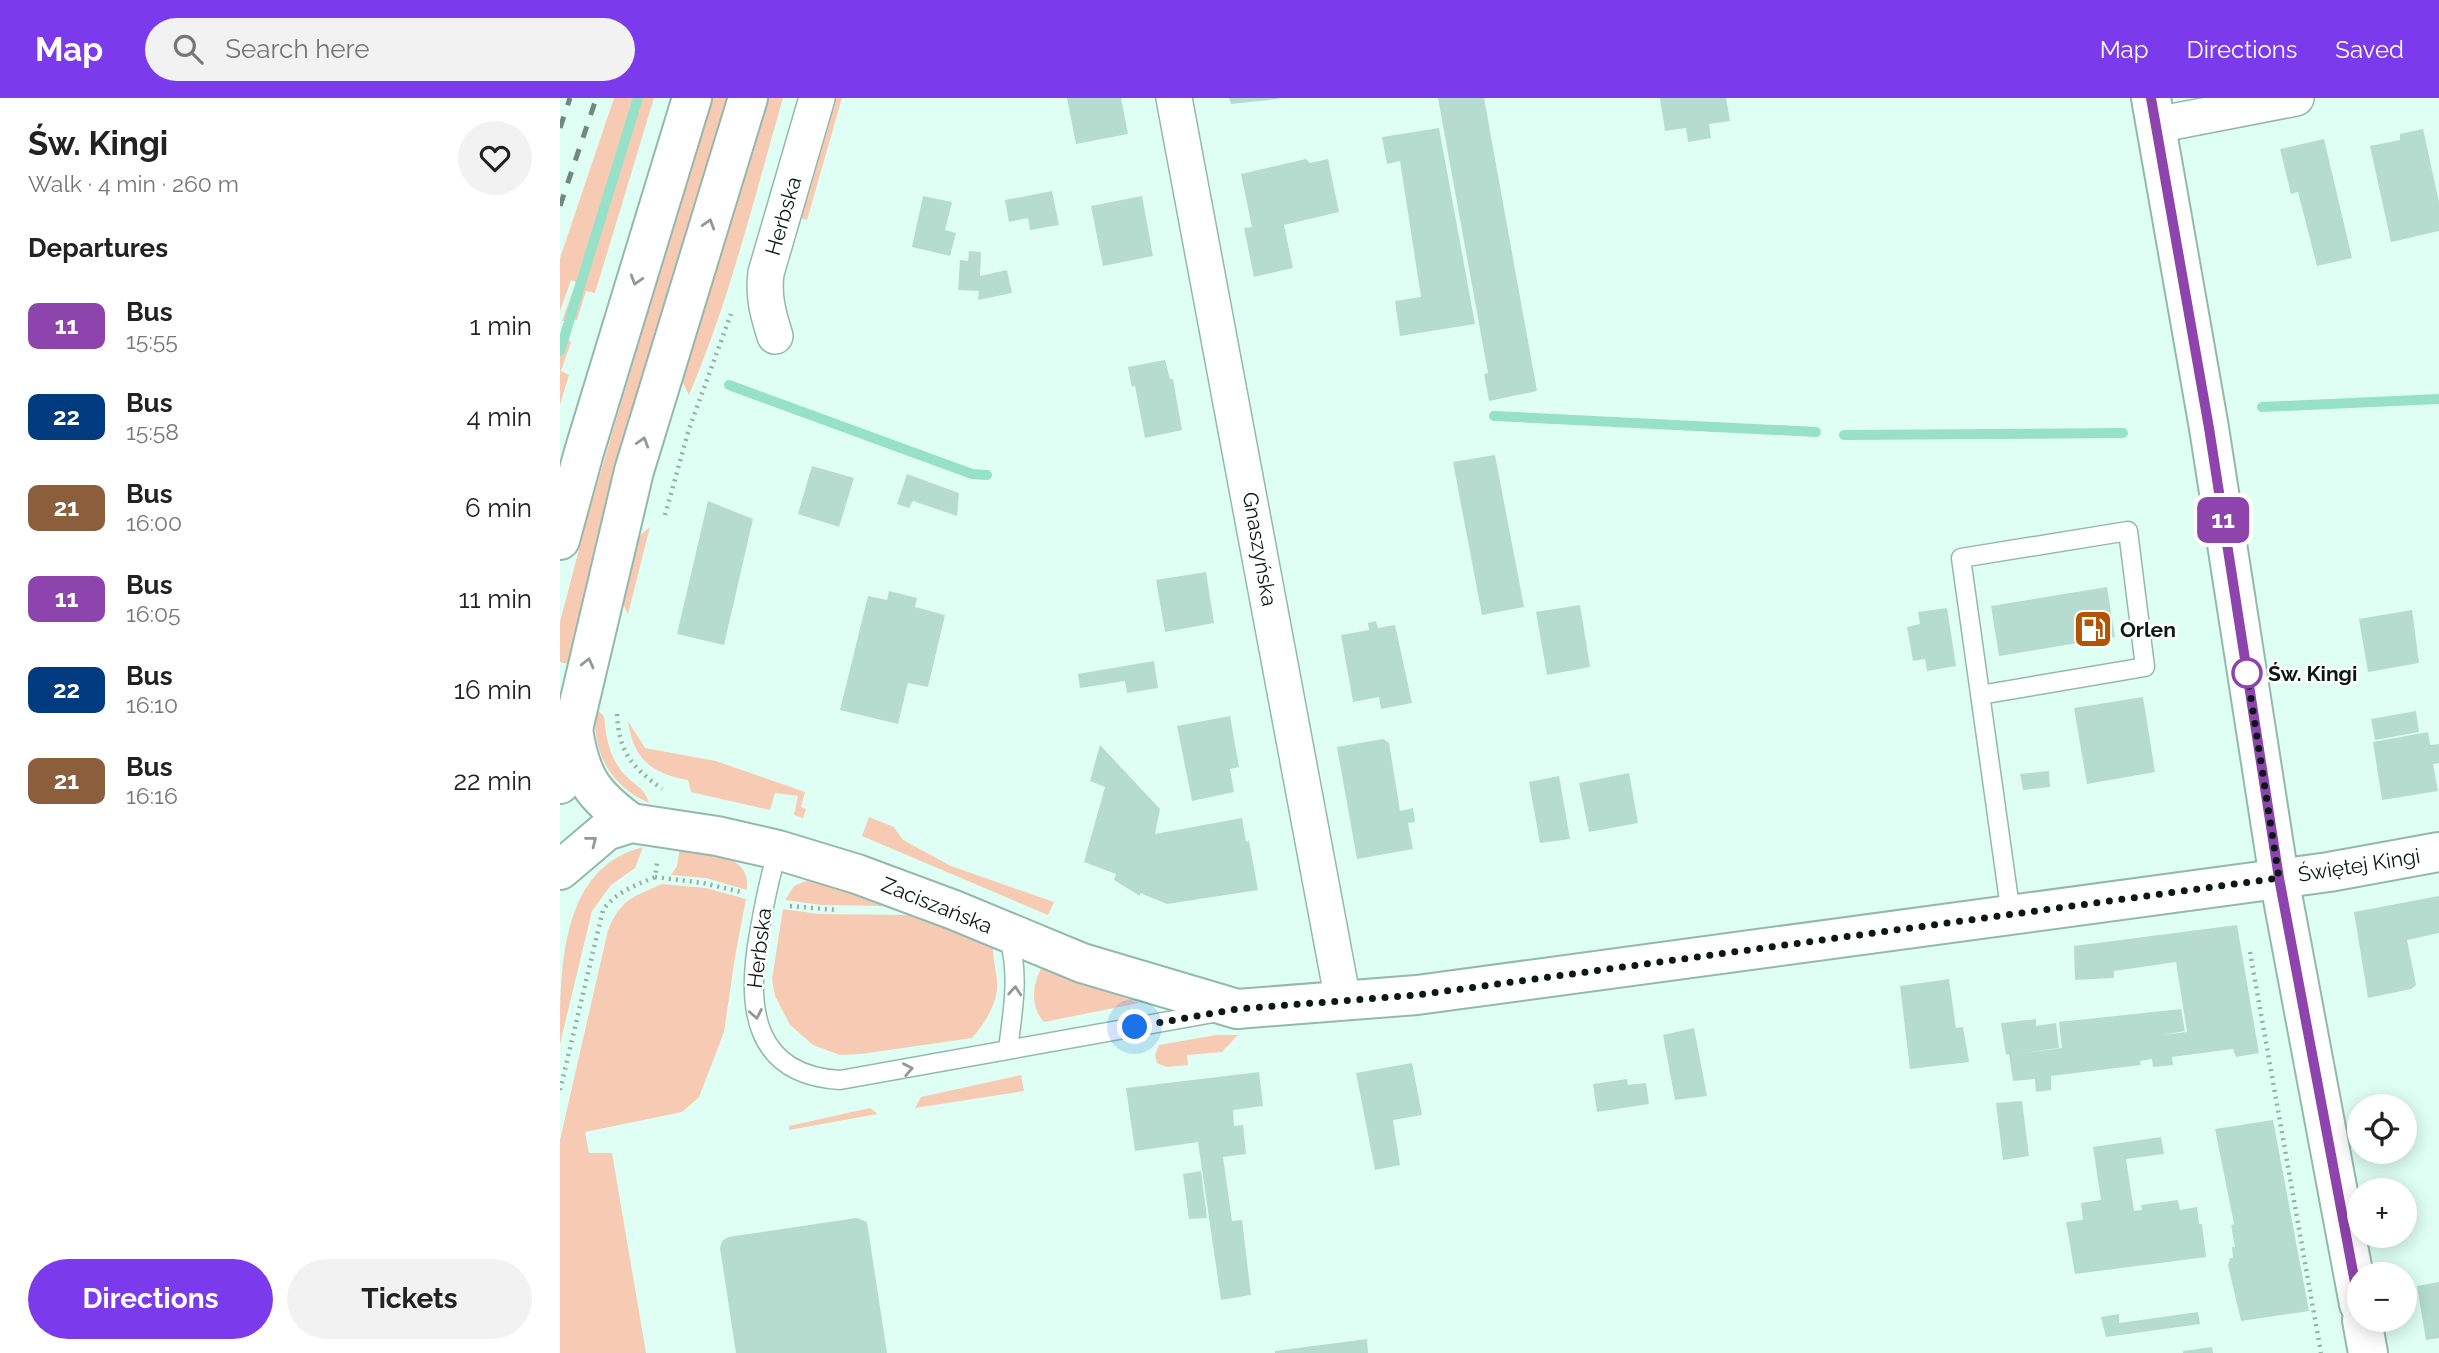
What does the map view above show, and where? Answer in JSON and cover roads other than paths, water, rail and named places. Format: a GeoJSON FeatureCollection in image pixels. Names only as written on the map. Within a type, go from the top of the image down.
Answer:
{"type":"FeatureCollection","features":[{"type":"Feature","properties":{"kind":"street"},"geometry":{"type":"LineString","coordinates":[[560,540],[584,452],[692,98]]}},
{"type":"Feature","properties":{"kind":"street"},"geometry":{"type":"LineString","coordinates":[[560,784],[634,471],[748,98]]}},
{"type":"Feature","properties":{"kind":"street","name":"Herbska"},"geometry":{"type":"LineString","coordinates":[[775,336],[765,303],[766,273],[817,98]]}},
{"type":"Feature","properties":{"kind":"street","name":"Gnaszyńska"},"geometry":{"type":"LineString","coordinates":[[1174,98],[1343,1001]]}},
{"type":"Feature","properties":{"kind":"street"},"geometry":{"type":"LineString","coordinates":[[2296,98],[2154,112],[2209,428],[2279,878],[2351,1262]]}},
{"type":"Feature","properties":{"kind":"street","name":"Zaciszańska"},"geometry":{"type":"LineString","coordinates":[[573,729],[580,762],[593,789],[606,805],[631,823],[717,836],[778,850],[857,874],[1082,962],[1237,1009],[1417,995],[2279,878]]}},
{"type":"Feature","properties":{"kind":"street"},"geometry":{"type":"LineString","coordinates":[[560,870],[606,831],[631,823]]}},
{"type":"Feature","properties":{"kind":"street","name":"Świętej Kingi"},"geometry":{"type":"LineString","coordinates":[[2279,878],[2439,852]]}},
{"type":"Feature","properties":{"kind":"street"},"geometry":{"type":"LineString","coordinates":[[2364,1332],[2368,1353]]}},
{"type":"Feature","properties":{"kind":"lane"},"geometry":{"type":"LineString","coordinates":[[1980,695],[2145,667],[2128,531],[1961,558],[1980,695],[2011,915]]}},
{"type":"Feature","properties":{"kind":"lane","name":"Herbska"},"geometry":{"type":"LineString","coordinates":[[778,850],[754,958],[752,990],[755,1015],[762,1036],[774,1053],[789,1066],[809,1075],[840,1080]]}},
{"type":"Feature","properties":{"kind":"lane"},"geometry":{"type":"LineString","coordinates":[[1007,933],[1014,955],[1016,980],[1008,1049]]}},
{"type":"Feature","properties":{"kind":"lane","name":"Zaciszańska"},"geometry":{"type":"LineString","coordinates":[[840,1080],[1237,1009]]}},
{"type":"Feature","properties":{"kind":"waterway"},"geometry":{"type":"LineString","coordinates":[[560,351],[638,98]]}},
{"type":"Feature","properties":{"kind":"waterway"},"geometry":{"type":"LineString","coordinates":[[729,385],[972,474],[987,475]]}},
{"type":"Feature","properties":{"kind":"waterway"},"geometry":{"type":"LineString","coordinates":[[2262,407],[2439,399]]}},
{"type":"Feature","properties":{"kind":"waterway"},"geometry":{"type":"LineString","coordinates":[[1494,416],[1816,432]]}},
{"type":"Feature","properties":{"kind":"waterway"},"geometry":{"type":"LineString","coordinates":[[1844,435],[2123,433]]}},
{"type":"Feature","properties":{"kind":"railway"},"geometry":{"type":"LineString","coordinates":[[560,128],[570,98]]}},
{"type":"Feature","properties":{"kind":"railway"},"geometry":{"type":"LineString","coordinates":[[560,206],[596,99]]}},
{"type":"Feature","properties":{"kind":"place","name":"Orlen"},"geometry":{"type":"Point","coordinates":[2093,629]}},
{"type":"Feature","properties":{"kind":"place","name":"Św. Kingi"},"geometry":{"type":"Point","coordinates":[2247,673]}}]}
